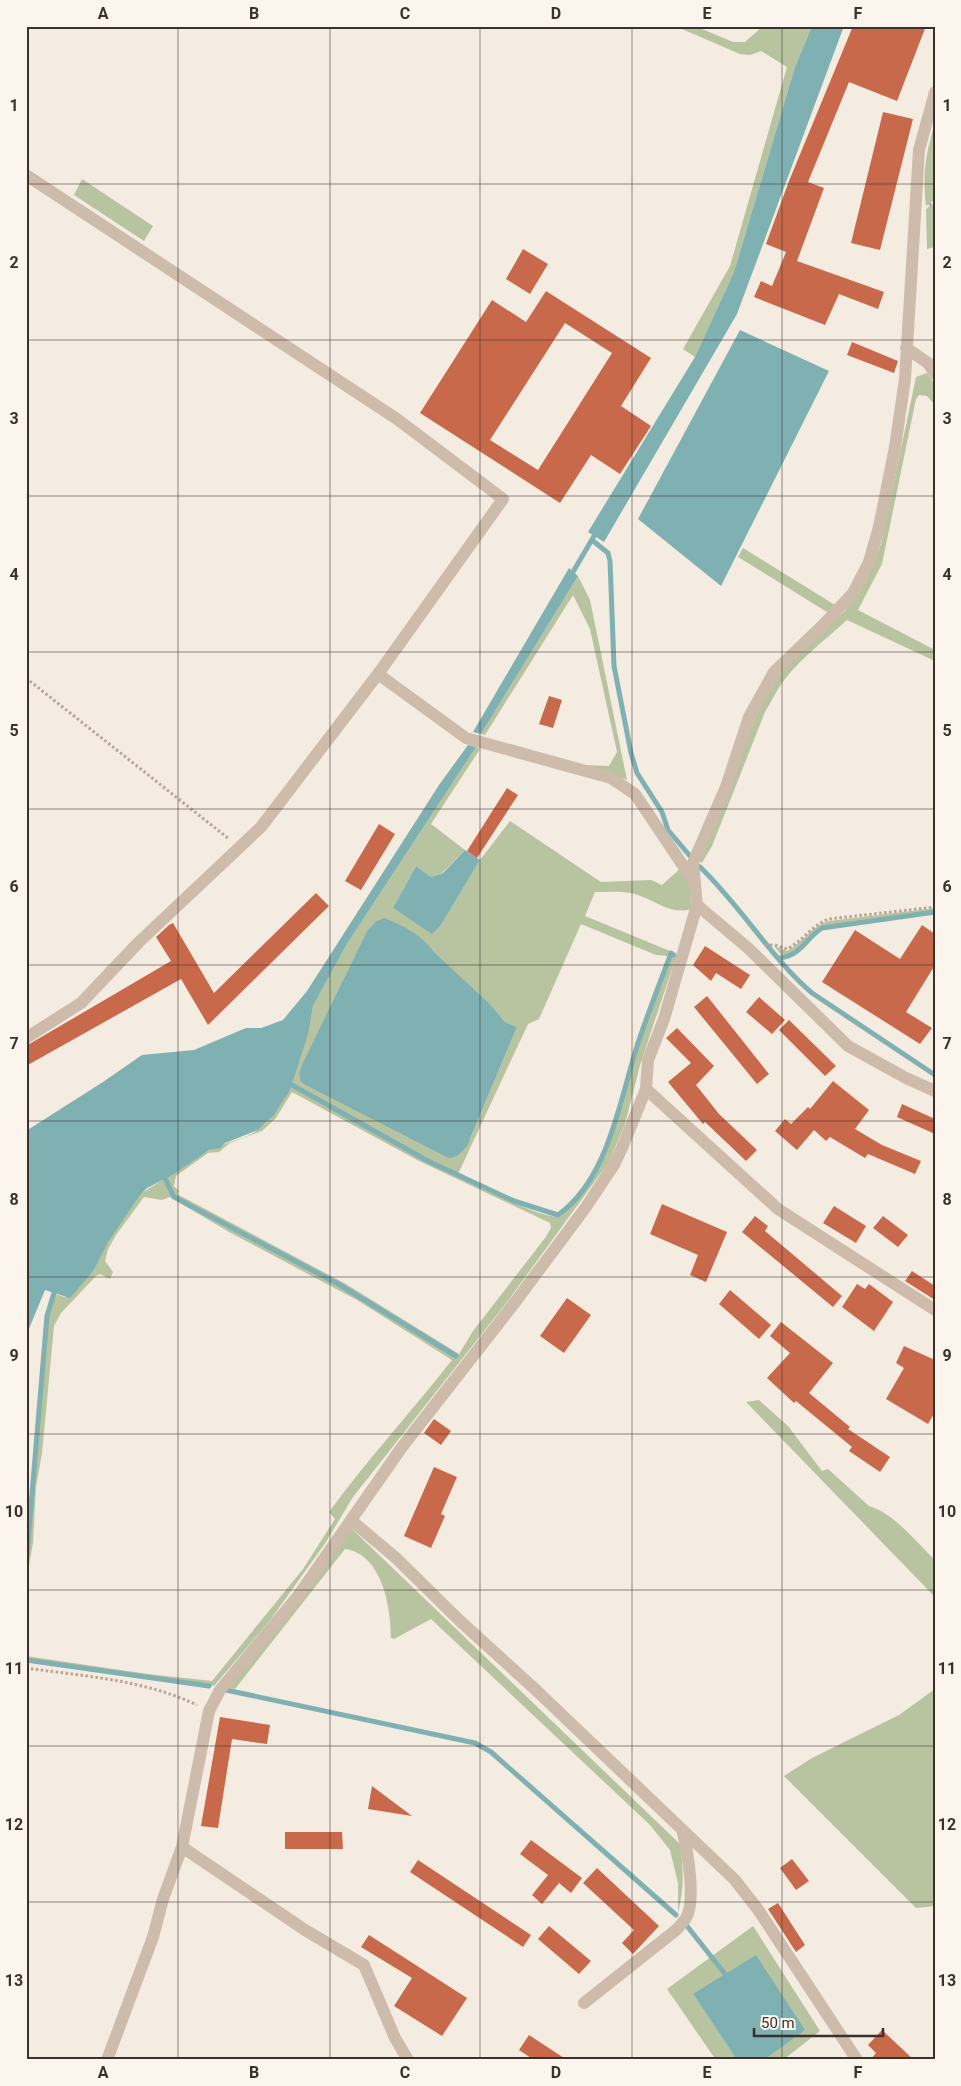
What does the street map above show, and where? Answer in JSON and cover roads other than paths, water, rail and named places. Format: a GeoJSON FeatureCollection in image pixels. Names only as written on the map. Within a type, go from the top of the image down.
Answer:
{"type":"FeatureCollection","features":[{"type":"Feature","properties":{"kind":"street"},"geometry":{"type":"LineString","coordinates":[[107,2060],[150,1945],[163,1899],[182,1847],[209,1711],[220,1690],[298,1596],[402,1447],[516,1302],[603,1183],[622,1148],[646,1089],[648,1060],[664,1019],[697,904],[693,863],[726,787],[756,701],[774,672],[853,592],[866,569],[883,510],[905,379],[919,150],[935,92]]}},
{"type":"Feature","properties":{"kind":"street"},"geometry":{"type":"LineString","coordinates":[[26,175],[397,419],[503,499],[378,674],[261,827],[139,942],[81,1003],[26,1038]]}},
{"type":"Feature","properties":{"kind":"street"},"geometry":{"type":"LineString","coordinates":[[906,348],[928,363],[935,374]]}},
{"type":"Feature","properties":{"kind":"street"},"geometry":{"type":"LineString","coordinates":[[378,674],[466,738],[611,778],[627,788],[634,794],[695,884]]}},
{"type":"Feature","properties":{"kind":"street"},"geometry":{"type":"LineString","coordinates":[[697,904],[748,948],[857,1053],[935,1091]]}},
{"type":"Feature","properties":{"kind":"street"},"geometry":{"type":"LineString","coordinates":[[646,1089],[778,1209],[935,1310]]}},
{"type":"Feature","properties":{"kind":"street"},"geometry":{"type":"LineString","coordinates":[[352,1521],[396,1558],[683,1833],[735,1880],[759,1911],[857,2060]]}},
{"type":"Feature","properties":{"kind":"street"},"geometry":{"type":"LineString","coordinates":[[584,2003],[676,1930],[686,1918],[690,1894],[687,1852],[683,1833]]}},
{"type":"Feature","properties":{"kind":"street"},"geometry":{"type":"LineString","coordinates":[[182,1847],[305,1930],[364,1965],[395,2038],[408,2060]]}},
{"type":"Feature","properties":{"kind":"water"},"geometry":{"type":"Polygon","coordinates":[[[812,26],[844,26],[737,314],[604,542],[588,532],[695,357],[734,272],[795,67],[812,26]]]}},
{"type":"Feature","properties":{"kind":"water"},"geometry":{"type":"Polygon","coordinates":[[[740,330],[829,371],[721,586],[638,519],[740,330]]]}},
{"type":"Feature","properties":{"kind":"water"},"geometry":{"type":"Polygon","coordinates":[[[569,568],[578,576],[481,734],[473,732],[569,568]]]}},
{"type":"Feature","properties":{"kind":"water"},"geometry":{"type":"Polygon","coordinates":[[[468,745],[476,747],[347,944],[313,1006],[309,1031],[290,1090],[274,1115],[258,1130],[225,1143],[220,1148],[209,1150],[174,1174],[147,1188],[140,1195],[108,1242],[94,1270],[70,1298],[45,1290],[26,1336],[26,1131],[142,1055],[194,1050],[246,1028],[261,1028],[283,1020],[307,991],[439,785],[468,745]]]}},
{"type":"Feature","properties":{"kind":"water"},"geometry":{"type":"Polygon","coordinates":[[[465,850],[480,860],[441,925],[432,934],[393,908],[416,866],[431,877],[443,873],[465,850]]]}},
{"type":"Feature","properties":{"kind":"water"},"geometry":{"type":"Polygon","coordinates":[[[384,918],[404,927],[424,940],[433,951],[490,1004],[505,1022],[517,1027],[467,1146],[454,1157],[448,1158],[300,1081],[299,1073],[302,1064],[367,931],[375,922],[384,918]]]}},
{"type":"Feature","properties":{"kind":"water"},"geometry":{"type":"Polygon","coordinates":[[[756,1955],[805,2030],[764,2060],[737,2060],[693,1994],[756,1955]]]}},
{"type":"Feature","properties":{"kind":"waterway"},"geometry":{"type":"LineString","coordinates":[[570,577],[597,531]]}},
{"type":"Feature","properties":{"kind":"waterway"},"geometry":{"type":"LineString","coordinates":[[592,540],[608,553],[610,561],[614,666],[631,753],[637,773],[662,812],[668,830],[690,856]]}},
{"type":"Feature","properties":{"kind":"waterway"},"geometry":{"type":"LineString","coordinates":[[700,867],[729,898],[783,964],[812,993],[935,1075]]}},
{"type":"Feature","properties":{"kind":"waterway"},"geometry":{"type":"LineString","coordinates":[[779,958],[798,951],[822,928],[935,912]]}},
{"type":"Feature","properties":{"kind":"waterway"},"geometry":{"type":"LineString","coordinates":[[290,1084],[428,1161],[514,1201],[558,1215],[575,1200],[589,1181],[601,1159],[618,1112],[646,1020],[671,953],[674,955]]}},
{"type":"Feature","properties":{"kind":"waterway"},"geometry":{"type":"LineString","coordinates":[[165,1178],[174,1197],[340,1285],[456,1356]]}},
{"type":"Feature","properties":{"kind":"waterway"},"geometry":{"type":"LineString","coordinates":[[26,1565],[47,1316],[54,1293]]}},
{"type":"Feature","properties":{"kind":"waterway"},"geometry":{"type":"LineString","coordinates":[[26,1660],[209,1686]]}},
{"type":"Feature","properties":{"kind":"waterway"},"geometry":{"type":"LineString","coordinates":[[226,1690],[475,1743],[491,1752],[676,1915]]}},
{"type":"Feature","properties":{"kind":"waterway"},"geometry":{"type":"LineString","coordinates":[[687,1926],[725,1974]]}}]}
